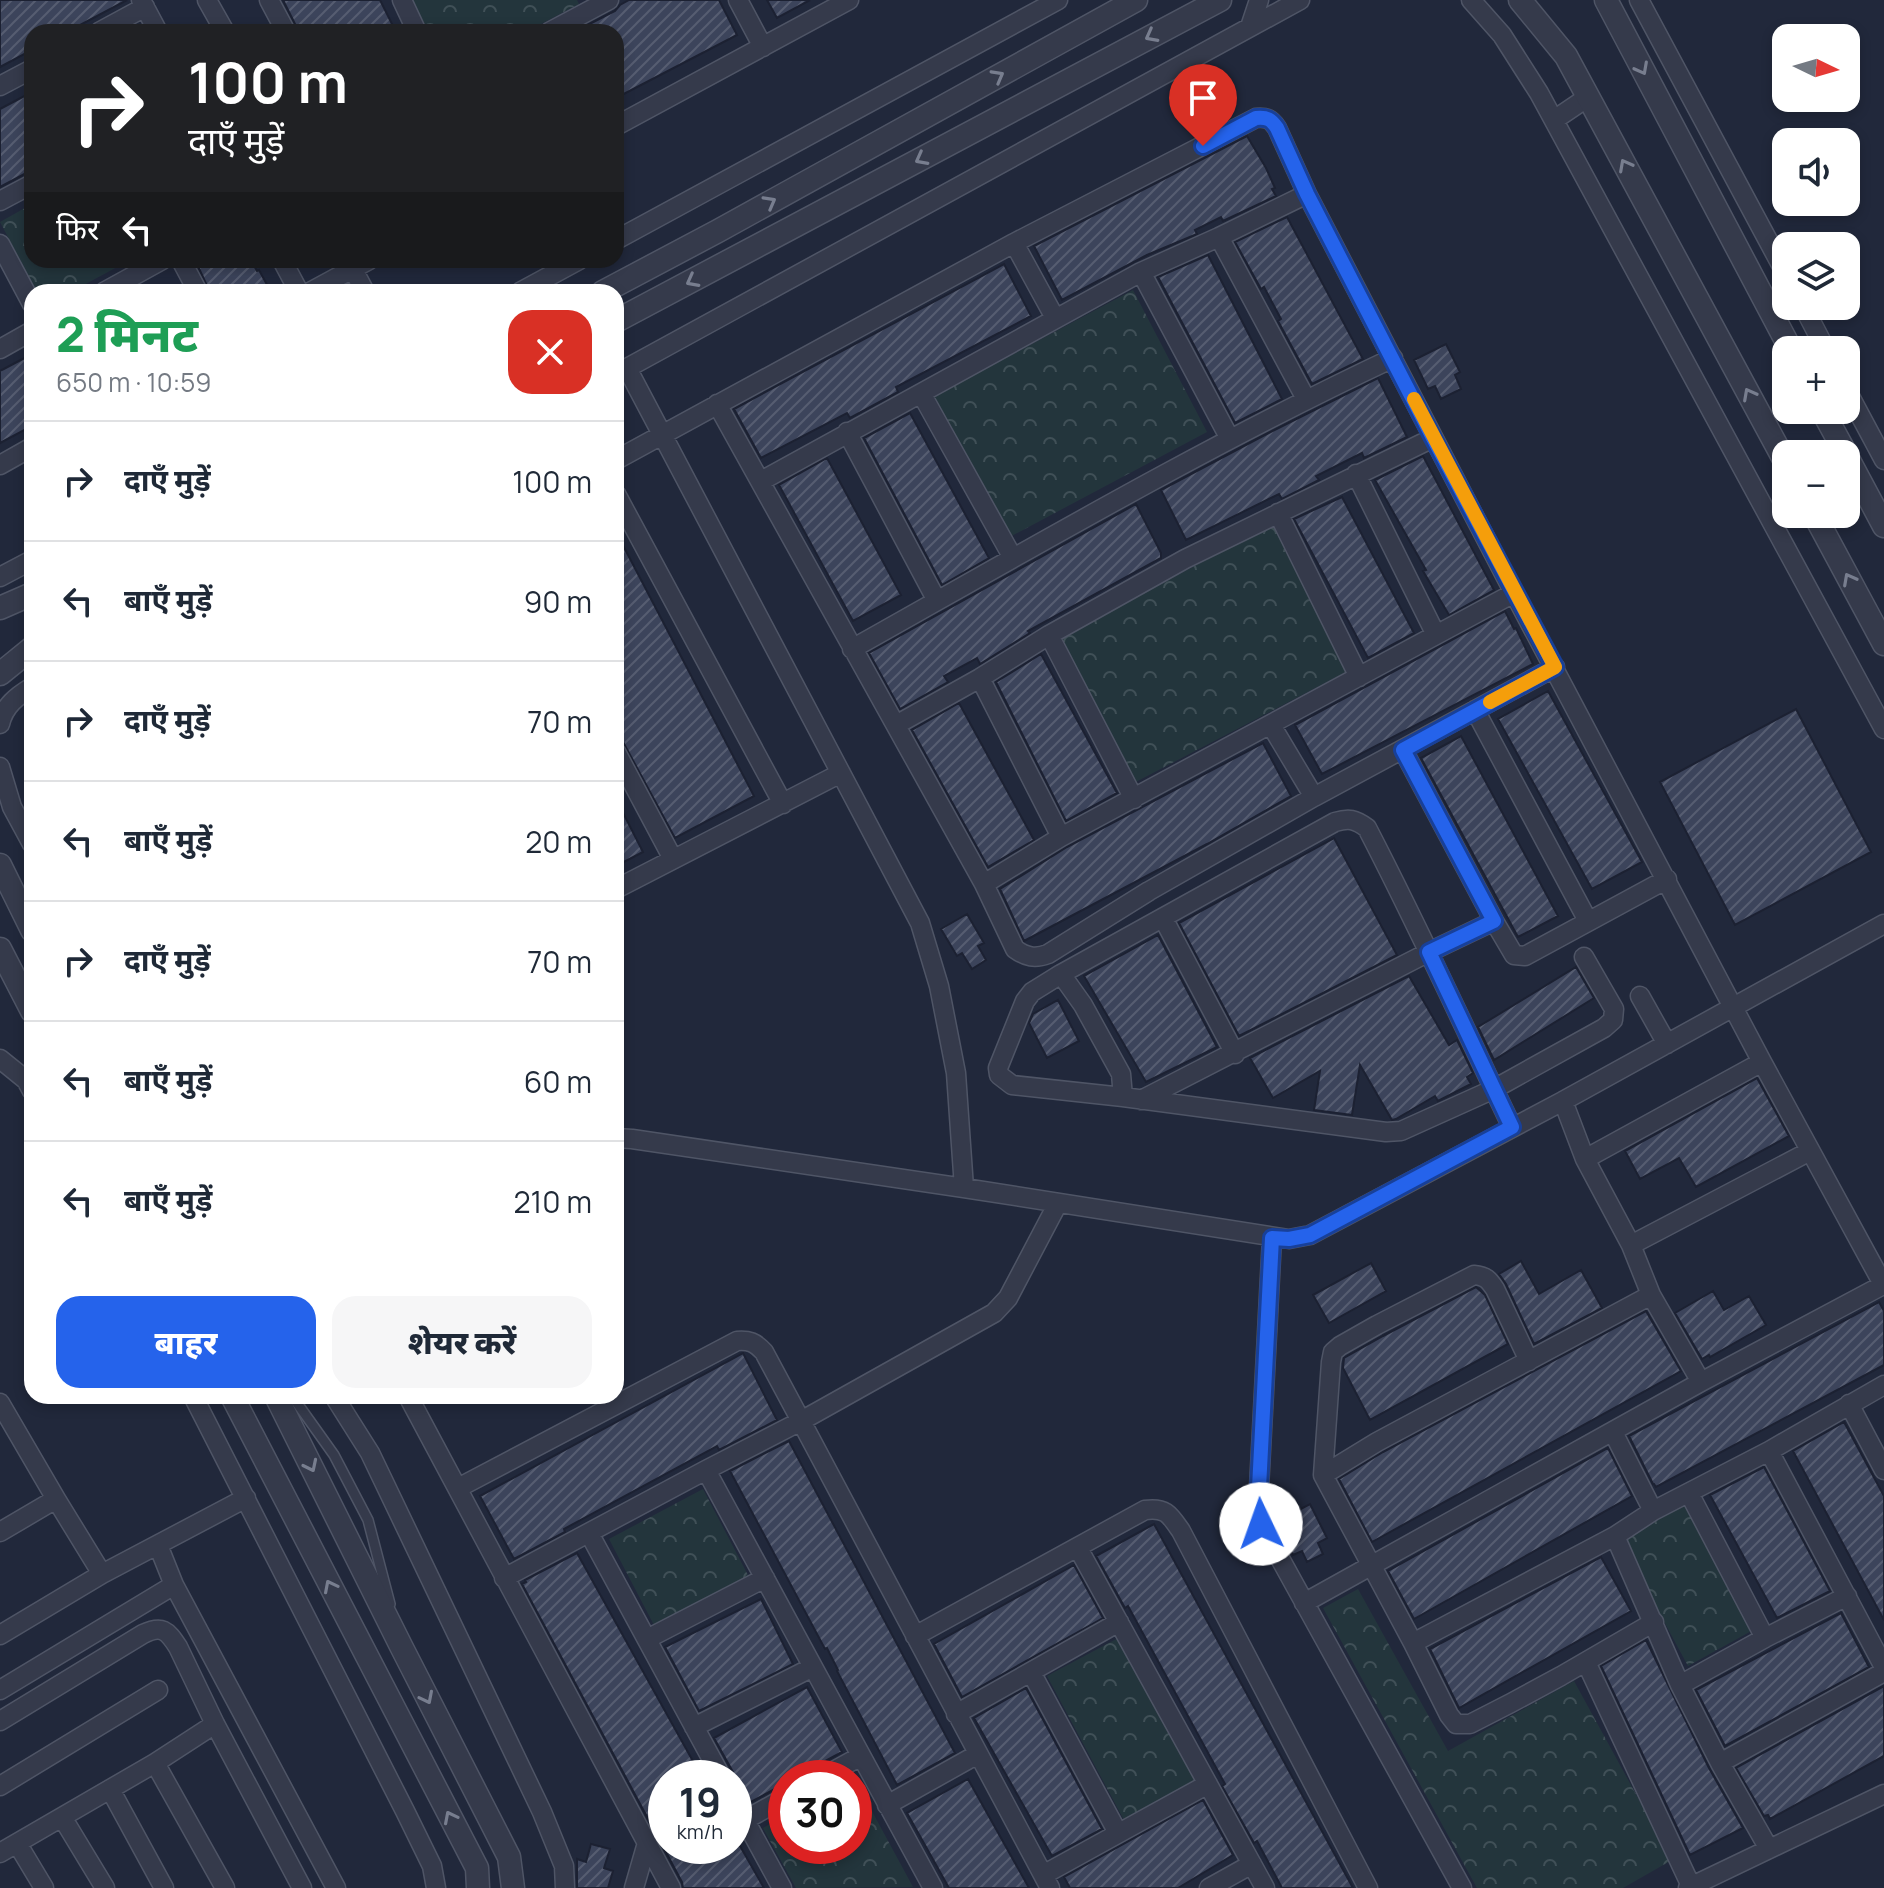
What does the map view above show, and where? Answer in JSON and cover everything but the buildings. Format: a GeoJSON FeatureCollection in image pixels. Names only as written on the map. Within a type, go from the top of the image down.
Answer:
{"type":"FeatureCollection","features":[{"type":"Feature","properties":{"kind":"street"},"geometry":{"type":"LineString","coordinates":[[207,0],[220,24]]}},
{"type":"Feature","properties":{"kind":"street"},"geometry":{"type":"LineString","coordinates":[[269,0],[282,24]]}},
{"type":"Feature","properties":{"kind":"street"},"geometry":{"type":"LineString","coordinates":[[402,0],[413,24]]}},
{"type":"Feature","properties":{"kind":"street"},"geometry":{"type":"LineString","coordinates":[[738,0],[763,47]]}},
{"type":"Feature","properties":{"kind":"street"},"geometry":{"type":"LineString","coordinates":[[624,122],[849,0]]}},
{"type":"Feature","properties":{"kind":"street"},"geometry":{"type":"LineString","coordinates":[[624,236],[1058,0]]}},
{"type":"Feature","properties":{"kind":"street"},"geometry":{"type":"LineString","coordinates":[[618,284],[1136,0]]}},
{"type":"Feature","properties":{"kind":"street"},"geometry":{"type":"LineString","coordinates":[[624,317],[1220,0]]}},
{"type":"Feature","properties":{"kind":"street"},"geometry":{"type":"LineString","coordinates":[[1250,27],[1259,0]]}},
{"type":"Feature","properties":{"kind":"street"},"geometry":{"type":"LineString","coordinates":[[624,369],[1300,0]]}},
{"type":"Feature","properties":{"kind":"street"},"geometry":{"type":"LineString","coordinates":[[1471,0],[1502,35],[1539,93],[1884,729]]}},
{"type":"Feature","properties":{"kind":"street"},"geometry":{"type":"LineString","coordinates":[[1520,0],[1566,56],[1774,440]]}},
{"type":"Feature","properties":{"kind":"street"},"geometry":{"type":"LineString","coordinates":[[1606,0],[1784,336]]}},
{"type":"Feature","properties":{"kind":"street"},"geometry":{"type":"LineString","coordinates":[[1639,0],[1772,248]]}},
{"type":"Feature","properties":{"kind":"street"},"geometry":{"type":"LineString","coordinates":[[563,24],[600,2]]}},
{"type":"Feature","properties":{"kind":"street"},"geometry":{"type":"LineString","coordinates":[[112,24],[143,4],[154,24]]}},
{"type":"Feature","properties":{"kind":"street"},"geometry":{"type":"LineString","coordinates":[[0,86],[24,73]]}},
{"type":"Feature","properties":{"kind":"street"},"geometry":{"type":"LineString","coordinates":[[1554,120],[1588,97]]}},
{"type":"Feature","properties":{"kind":"street"},"geometry":{"type":"LineString","coordinates":[[624,456],[1014,243],[1256,118],[1271,120],[1277,128],[1307,194],[1514,593],[1884,1286],[1701,1382],[1304,1603]]}},
{"type":"Feature","properties":{"kind":"street"},"geometry":{"type":"LineString","coordinates":[[0,201],[24,188]]}},
{"type":"Feature","properties":{"kind":"street"},"geometry":{"type":"LineString","coordinates":[[761,481],[1141,272],[1307,194]]}},
{"type":"Feature","properties":{"kind":"street"},"geometry":{"type":"LineString","coordinates":[[1219,237],[1306,399]]}},
{"type":"Feature","properties":{"kind":"street"},"geometry":{"type":"LineString","coordinates":[[1014,243],[1055,318]]}},
{"type":"Feature","properties":{"kind":"street"},"geometry":{"type":"LineString","coordinates":[[0,244],[24,289]]}},
{"type":"Feature","properties":{"kind":"street"},"geometry":{"type":"LineString","coordinates":[[118,284],[148,268]]}},
{"type":"Feature","properties":{"kind":"street"},"geometry":{"type":"LineString","coordinates":[[323,284],[348,268]]}},
{"type":"Feature","properties":{"kind":"street"},"geometry":{"type":"LineString","coordinates":[[535,284],[564,268]]}},
{"type":"Feature","properties":{"kind":"street"},"geometry":{"type":"LineString","coordinates":[[1141,272],[1230,439]]}},
{"type":"Feature","properties":{"kind":"street"},"geometry":{"type":"LineString","coordinates":[[624,326],[641,308]]}},
{"type":"Feature","properties":{"kind":"street"},"geometry":{"type":"LineString","coordinates":[[0,349],[24,336]]}},
{"type":"Feature","properties":{"kind":"street"},"geometry":{"type":"LineString","coordinates":[[852,649],[1230,439],[1393,358]]}},
{"type":"Feature","properties":{"kind":"street"},"geometry":{"type":"LineString","coordinates":[[624,376],[663,435],[920,923],[939,986],[956,1073],[964,1188]]}},
{"type":"Feature","properties":{"kind":"street"},"geometry":{"type":"LineString","coordinates":[[921,393],[1013,558]]}},
{"type":"Feature","properties":{"kind":"street"},"geometry":{"type":"LineString","coordinates":[[717,404],[984,884],[1015,949],[1023,955],[1039,958],[1314,797],[1555,667]]}},
{"type":"Feature","properties":{"kind":"street"},"geometry":{"type":"LineString","coordinates":[[1860,415],[1884,460]]}},
{"type":"Feature","properties":{"kind":"street"},"geometry":{"type":"LineString","coordinates":[[847,432],[937,601]]}},
{"type":"Feature","properties":{"kind":"street"},"geometry":{"type":"LineString","coordinates":[[896,725],[1185,559],[1433,438]]}},
{"type":"Feature","properties":{"kind":"street"},"geometry":{"type":"LineString","coordinates":[[1,460],[24,450]]}},
{"type":"Feature","properties":{"kind":"street"},"geometry":{"type":"LineString","coordinates":[[1356,474],[1436,635]]}},
{"type":"Feature","properties":{"kind":"street"},"geometry":{"type":"LineString","coordinates":[[1860,481],[1884,526]]}},
{"type":"Feature","properties":{"kind":"street"},"geometry":{"type":"LineString","coordinates":[[624,509],[783,804]]}},
{"type":"Feature","properties":{"kind":"street"},"geometry":{"type":"LineString","coordinates":[[1278,513],[1359,677]]}},
{"type":"Feature","properties":{"kind":"street"},"geometry":{"type":"LineString","coordinates":[[1822,528],[1884,644]]}},
{"type":"Feature","properties":{"kind":"street"},"geometry":{"type":"LineString","coordinates":[[0,577],[24,564]]}},
{"type":"Feature","properties":{"kind":"street"},"geometry":{"type":"LineString","coordinates":[[984,884],[1061,837],[1514,593]]}},
{"type":"Feature","properties":{"kind":"street"},"geometry":{"type":"LineString","coordinates":[[0,608],[24,598]]}},
{"type":"Feature","properties":{"kind":"street"},"geometry":{"type":"LineString","coordinates":[[1049,635],[1134,799]]}},
{"type":"Feature","properties":{"kind":"street"},"geometry":{"type":"LineString","coordinates":[[0,674],[24,654]]}},
{"type":"Feature","properties":{"kind":"street"},"geometry":{"type":"LineString","coordinates":[[980,678],[1061,837]]}},
{"type":"Feature","properties":{"kind":"street"},"geometry":{"type":"LineString","coordinates":[[0,724],[3,713],[24,691]]}},
{"type":"Feature","properties":{"kind":"street"},"geometry":{"type":"LineString","coordinates":[[1475,710],[1588,921]]}},
{"type":"Feature","properties":{"kind":"street"},"geometry":{"type":"LineString","coordinates":[[1271,725],[1314,797]]}},
{"type":"Feature","properties":{"kind":"street"},"geometry":{"type":"LineString","coordinates":[[1403,750],[1510,951],[1519,957],[1667,879]]}},
{"type":"Feature","properties":{"kind":"street"},"geometry":{"type":"LineString","coordinates":[[0,767],[12,807],[24,829]]}},
{"type":"Feature","properties":{"kind":"street"},"geometry":{"type":"LineString","coordinates":[[624,767],[673,859]]}},
{"type":"Feature","properties":{"kind":"street"},"geometry":{"type":"LineString","coordinates":[[624,885],[841,773]]}},
{"type":"Feature","properties":{"kind":"street"},"geometry":{"type":"LineString","coordinates":[[1512,1127],[1494,1089],[1429,952],[1367,828],[1347,818],[1032,992],[1025,1001],[998,1068],[999,1075],[1012,1085],[1386,1132],[1401,1131],[1494,1089],[1604,1028],[1613,1020],[1614,1009],[1584,957]]}},
{"type":"Feature","properties":{"kind":"street"},"geometry":{"type":"LineString","coordinates":[[0,865],[24,914]]}},
{"type":"Feature","properties":{"kind":"street"},"geometry":{"type":"LineString","coordinates":[[1163,918],[1235,1054]]}},
{"type":"Feature","properties":{"kind":"street"},"geometry":{"type":"LineString","coordinates":[[1132,1099],[1235,1054],[1494,921]]}},
{"type":"Feature","properties":{"kind":"street"},"geometry":{"type":"LineString","coordinates":[[624,1139],[1289,1239],[1310,1235],[1563,1101],[1884,924]]}},
{"type":"Feature","properties":{"kind":"street"},"geometry":{"type":"LineString","coordinates":[[0,949],[24,996]]}},
{"type":"Feature","properties":{"kind":"street"},"geometry":{"type":"LineString","coordinates":[[1061,974],[1083,1005],[1132,1099]]}},
{"type":"Feature","properties":{"kind":"street"},"geometry":{"type":"LineString","coordinates":[[1640,996],[1667,1044]]}},
{"type":"Feature","properties":{"kind":"street"},"geometry":{"type":"LineString","coordinates":[[0,1059],[24,1078]]}},
{"type":"Feature","properties":{"kind":"street"},"geometry":{"type":"LineString","coordinates":[[1585,1159],[1762,1062]]}},
{"type":"Feature","properties":{"kind":"street"},"geometry":{"type":"LineString","coordinates":[[1563,1101],[1585,1159],[1631,1245],[1651,1295],[1701,1382]]}},
{"type":"Feature","properties":{"kind":"street"},"geometry":{"type":"LineString","coordinates":[[1631,1245],[1810,1151]]}},
{"type":"Feature","properties":{"kind":"street"},"geometry":{"type":"LineString","coordinates":[[504,1578],[801,1421],[994,1313],[1008,1298],[1058,1203]]}},
{"type":"Feature","properties":{"kind":"street"},"geometry":{"type":"LineString","coordinates":[[1272,1238],[1258,1507],[1261,1524],[1462,1888]]}},
{"type":"Feature","properties":{"kind":"street"},"geometry":{"type":"LineString","coordinates":[[1529,1361],[1495,1289],[1483,1276],[1474,1275],[1377,1325],[1333,1352],[1323,1475],[1456,1724],[1470,1724],[1500,1709],[1654,1622]]}},
{"type":"Feature","properties":{"kind":"street"},"geometry":{"type":"LineString","coordinates":[[1323,1475],[1377,1442],[1651,1295]]}},
{"type":"Feature","properties":{"kind":"street"},"geometry":{"type":"LineString","coordinates":[[624,1401],[737,1341],[756,1343],[764,1352],[1047,1882],[1118,1833],[1208,1784]]}},
{"type":"Feature","properties":{"kind":"street"},"geometry":{"type":"LineString","coordinates":[[1413,1643],[1615,1536],[1653,1511],[1769,1451],[1884,1385]]}},
{"type":"Feature","properties":{"kind":"street"},"geometry":{"type":"LineString","coordinates":[[0,1403],[102,1574]]}},
{"type":"Feature","properties":{"kind":"street"},"geometry":{"type":"LineString","coordinates":[[197,1404],[432,1866],[436,1888]]}},
{"type":"Feature","properties":{"kind":"street"},"geometry":{"type":"LineString","coordinates":[[236,1404],[477,1868],[478,1888]]}},
{"type":"Feature","properties":{"kind":"street"},"geometry":{"type":"LineString","coordinates":[[280,1404],[509,1857],[513,1888]]}},
{"type":"Feature","properties":{"kind":"street"},"geometry":{"type":"LineString","coordinates":[[339,1404],[377,1467],[542,1812],[564,1866],[565,1888]]}},
{"type":"Feature","properties":{"kind":"street"},"geometry":{"type":"LineString","coordinates":[[412,1404],[671,1888]]}},
{"type":"Feature","properties":{"kind":"street"},"geometry":{"type":"LineString","coordinates":[[458,1488],[617,1404]]}},
{"type":"Feature","properties":{"kind":"street"},"geometry":{"type":"LineString","coordinates":[[1849,1404],[1884,1470]]}},
{"type":"Feature","properties":{"kind":"street"},"geometry":{"type":"LineString","coordinates":[[1613,1432],[1653,1511]]}},
{"type":"Feature","properties":{"kind":"street"},"geometry":{"type":"LineString","coordinates":[[1720,1763],[1884,1670],[1769,1451]]}},
{"type":"Feature","properties":{"kind":"street"},"geometry":{"type":"LineString","coordinates":[[706,1470],[861,1756],[927,1886]]}},
{"type":"Feature","properties":{"kind":"street"},"geometry":{"type":"LineString","coordinates":[[1689,1493],[1765,1638]]}},
{"type":"Feature","properties":{"kind":"street"},"geometry":{"type":"LineString","coordinates":[[0,1635],[102,1574],[246,1498]]}},
{"type":"Feature","properties":{"kind":"street"},"geometry":{"type":"LineString","coordinates":[[0,1532],[56,1499]]}},
{"type":"Feature","properties":{"kind":"street"},"geometry":{"type":"LineString","coordinates":[[915,1636],[1145,1510],[1165,1511],[1181,1531],[1368,1888]]}},
{"type":"Feature","properties":{"kind":"street"},"geometry":{"type":"LineString","coordinates":[[589,1533],[712,1760]]}},
{"type":"Feature","properties":{"kind":"street"},"geometry":{"type":"LineString","coordinates":[[1615,1536],[1680,1685],[1769,1849]]}},
{"type":"Feature","properties":{"kind":"street"},"geometry":{"type":"LineString","coordinates":[[158,1545],[174,1585],[336,1888]]}},
{"type":"Feature","properties":{"kind":"street"},"geometry":{"type":"LineString","coordinates":[[1078,1548],[1265,1888]]}},
{"type":"Feature","properties":{"kind":"street"},"geometry":{"type":"LineString","coordinates":[[647,1639],[765,1578]]}},
{"type":"Feature","properties":{"kind":"street"},"geometry":{"type":"LineString","coordinates":[[0,1690],[174,1585]]}},
{"type":"Feature","properties":{"kind":"street"},"geometry":{"type":"LineString","coordinates":[[1680,1685],[1847,1596]]}},
{"type":"Feature","properties":{"kind":"street"},"geometry":{"type":"LineString","coordinates":[[956,1714],[1119,1622]]}},
{"type":"Feature","properties":{"kind":"street"},"geometry":{"type":"LineString","coordinates":[[0,1721],[143,1634],[153,1629],[163,1629],[178,1647],[302,1888]]}},
{"type":"Feature","properties":{"kind":"street"},"geometry":{"type":"LineString","coordinates":[[1586,1662],[1690,1887],[1884,1794]]}},
{"type":"Feature","properties":{"kind":"street"},"geometry":{"type":"LineString","coordinates":[[694,1727],[813,1667]]}},
{"type":"Feature","properties":{"kind":"street"},"geometry":{"type":"LineString","coordinates":[[1031,1672],[1118,1833]]}},
{"type":"Feature","properties":{"kind":"street"},"geometry":{"type":"LineString","coordinates":[[0,1786],[158,1690]]}},
{"type":"Feature","properties":{"kind":"street"},"geometry":{"type":"LineString","coordinates":[[0,1853],[155,1763],[215,1724]]}},
{"type":"Feature","properties":{"kind":"street"},"geometry":{"type":"LineString","coordinates":[[887,1805],[978,1754]]}},
{"type":"Feature","properties":{"kind":"street"},"geometry":{"type":"LineString","coordinates":[[854,1760],[861,1756]]}},
{"type":"Feature","properties":{"kind":"street"},"geometry":{"type":"LineString","coordinates":[[155,1763],[225,1888]]}},
{"type":"Feature","properties":{"kind":"street"},"geometry":{"type":"LineString","coordinates":[[110,1789],[164,1888]]}},
{"type":"Feature","properties":{"kind":"street"},"geometry":{"type":"LineString","coordinates":[[62,1817],[105,1888]]}},
{"type":"Feature","properties":{"kind":"street"},"geometry":{"type":"LineString","coordinates":[[752,1833],[782,1888]]}},
{"type":"Feature","properties":{"kind":"street"},"geometry":{"type":"LineString","coordinates":[[17,1843],[44,1888]]}},
{"type":"Feature","properties":{"kind":"street"},"geometry":{"type":"LineString","coordinates":[[634,1888],[647,1843]]}},
{"type":"Feature","properties":{"kind":"street"},"geometry":{"type":"LineString","coordinates":[[1209,1888],[1252,1864]]}},
{"type":"Feature","properties":{"kind":"lane"},"geometry":{"type":"LineString","coordinates":[[298,1404],[334,1455],[368,1520],[402,1648]]}},
{"type":"Feature","properties":{"kind":"green space"},"geometry":{"type":"Polygon","coordinates":[[[412,0],[577,0],[579,4],[541,24],[425,24],[412,0]]]}},
{"type":"Feature","properties":{"kind":"green space"},"geometry":{"type":"Polygon","coordinates":[[[24,208],[24,267],[0,222],[24,208]]]}},
{"type":"Feature","properties":{"kind":"green space"},"geometry":{"type":"Polygon","coordinates":[[[24,268],[115,268],[86,284],[33,284],[24,268]]]}},
{"type":"Feature","properties":{"kind":"green space"},"geometry":{"type":"Polygon","coordinates":[[[1133,290],[1207,432],[1006,539],[931,398],[1133,290]]]}},
{"type":"Feature","properties":{"kind":"green space"},"geometry":{"type":"Polygon","coordinates":[[[1273,525],[1348,671],[1130,785],[1055,639],[1273,525]]]}},
{"type":"Feature","properties":{"kind":"green space"},"geometry":{"type":"Polygon","coordinates":[[[703,1489],[749,1577],[655,1627],[609,1539],[703,1489]]]}},
{"type":"Feature","properties":{"kind":"green space"},"geometry":{"type":"Polygon","coordinates":[[[1686,1500],[1755,1629],[1688,1666],[1618,1536],[1686,1500]]]}},
{"type":"Feature","properties":{"kind":"green space"},"geometry":{"type":"Polygon","coordinates":[[[1358,1589],[1448,1751],[1574,1681],[1672,1860],[1623,1888],[1477,1888],[1323,1608],[1358,1589]]]}},
{"type":"Feature","properties":{"kind":"green space"},"geometry":{"type":"Polygon","coordinates":[[[1120,1637],[1197,1782],[1125,1822],[1047,1676],[1120,1637]]]}},
{"type":"Feature","properties":{"kind":"green space"},"geometry":{"type":"Polygon","coordinates":[[[872,1811],[913,1887],[796,1888],[783,1864],[872,1864],[872,1811]]]}},
{"type":"Feature","properties":{"kind":"slow traffic"},"geometry":{"type":"LineString","coordinates":[[1414,399],[1555,667],[1490,702]]}},
{"type":"Feature","properties":{"kind":"route"},"geometry":{"type":"LineString","coordinates":[[1203,146],[1256,118],[1271,120],[1277,128],[1307,194],[1555,667],[1403,750],[1494,921],[1429,952],[1512,1127],[1310,1235],[1272,1238],[1258,1507],[1261,1524]]}}]}
